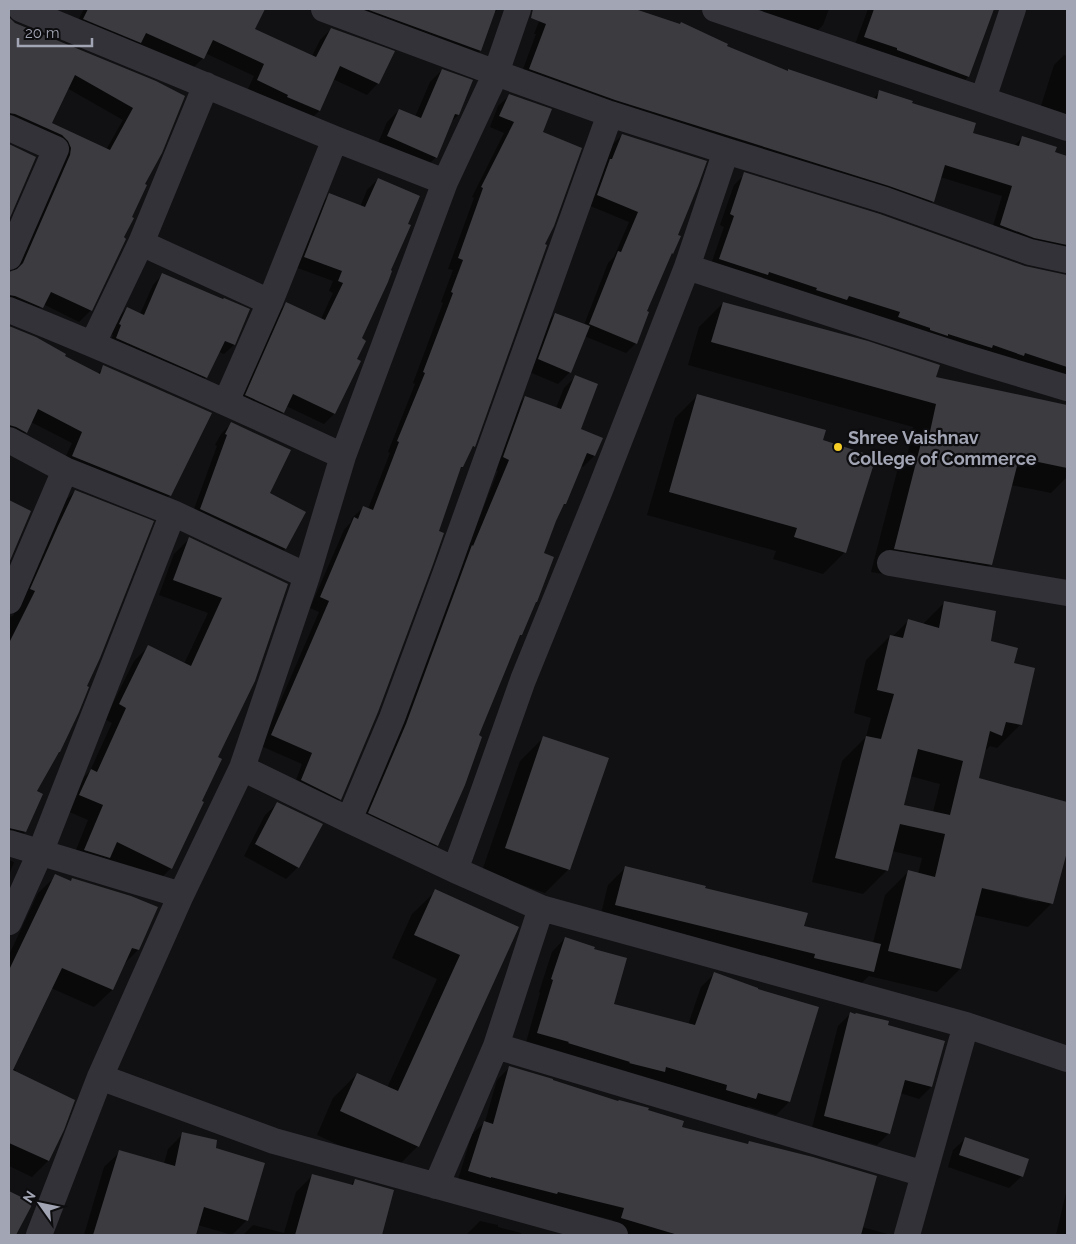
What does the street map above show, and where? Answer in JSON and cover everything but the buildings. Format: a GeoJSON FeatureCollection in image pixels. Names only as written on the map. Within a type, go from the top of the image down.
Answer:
{"type":"FeatureCollection","features":[{"type":"Feature","properties":{"kind":"street"},"geometry":{"type":"LineString","coordinates":[[21,9],[445,182]]}},
{"type":"Feature","properties":{"kind":"street"},"geometry":{"type":"LineString","coordinates":[[324,9],[610,114],[885,200],[1030,252],[1067,260]]}},
{"type":"Feature","properties":{"kind":"street"},"geometry":{"type":"LineString","coordinates":[[39,1235],[100,1077],[181,895],[242,768],[307,576],[343,456],[445,182],[496,73],[518,9]]}},
{"type":"Feature","properties":{"kind":"street"},"geometry":{"type":"LineString","coordinates":[[715,9],[1067,128]]}},
{"type":"Feature","properties":{"kind":"street"},"geometry":{"type":"LineString","coordinates":[[984,99],[1013,9]]}},
{"type":"Feature","properties":{"kind":"street"},"geometry":{"type":"LineString","coordinates":[[93,343],[141,243],[206,85]]}},
{"type":"Feature","properties":{"kind":"street"},"geometry":{"type":"LineString","coordinates":[[349,820],[395,709],[449,563],[610,114]]}},
{"type":"Feature","properties":{"kind":"street"},"geometry":{"type":"LineString","coordinates":[[9,128],[56,149],[9,257]]}},
{"type":"Feature","properties":{"kind":"street"},"geometry":{"type":"LineString","coordinates":[[226,402],[270,302],[336,139]]}},
{"type":"Feature","properties":{"kind":"street"},"geometry":{"type":"LineString","coordinates":[[455,870],[484,793],[522,680],[600,490],[687,267],[726,151]]}},
{"type":"Feature","properties":{"kind":"street"},"geometry":{"type":"LineString","coordinates":[[141,243],[270,302]]}},
{"type":"Feature","properties":{"kind":"street"},"geometry":{"type":"LineString","coordinates":[[687,267],[1067,388]]}},
{"type":"Feature","properties":{"kind":"street"},"geometry":{"type":"LineString","coordinates":[[9,310],[93,343],[343,456]]}},
{"type":"Feature","properties":{"kind":"street"},"geometry":{"type":"LineString","coordinates":[[9,440],[65,470],[173,513],[307,576]]}},
{"type":"Feature","properties":{"kind":"street"},"geometry":{"type":"LineString","coordinates":[[9,601],[65,470]]}},
{"type":"Feature","properties":{"kind":"street"},"geometry":{"type":"LineString","coordinates":[[9,922],[40,852],[173,513]]}},
{"type":"Feature","properties":{"kind":"street"},"geometry":{"type":"LineString","coordinates":[[890,563],[1067,593]]}},
{"type":"Feature","properties":{"kind":"street"},"geometry":{"type":"LineString","coordinates":[[242,768],[455,870],[541,908],[966,1025],[1067,1059]]}},
{"type":"Feature","properties":{"kind":"street"},"geometry":{"type":"LineString","coordinates":[[9,843],[181,895]]}},
{"type":"Feature","properties":{"kind":"street"},"geometry":{"type":"LineString","coordinates":[[436,1186],[496,1046],[541,908]]}},
{"type":"Feature","properties":{"kind":"street"},"geometry":{"type":"LineString","coordinates":[[907,1235],[966,1025]]}},
{"type":"Feature","properties":{"kind":"street"},"geometry":{"type":"LineString","coordinates":[[496,1046],[924,1174]]}},
{"type":"Feature","properties":{"kind":"street"},"geometry":{"type":"LineString","coordinates":[[100,1077],[274,1140],[615,1235]]}},
{"type":"Feature","properties":{"kind":"place","name":"Shree Vaishnav College of Commerce"},"geometry":{"type":"Point","coordinates":[838,447]}}]}
